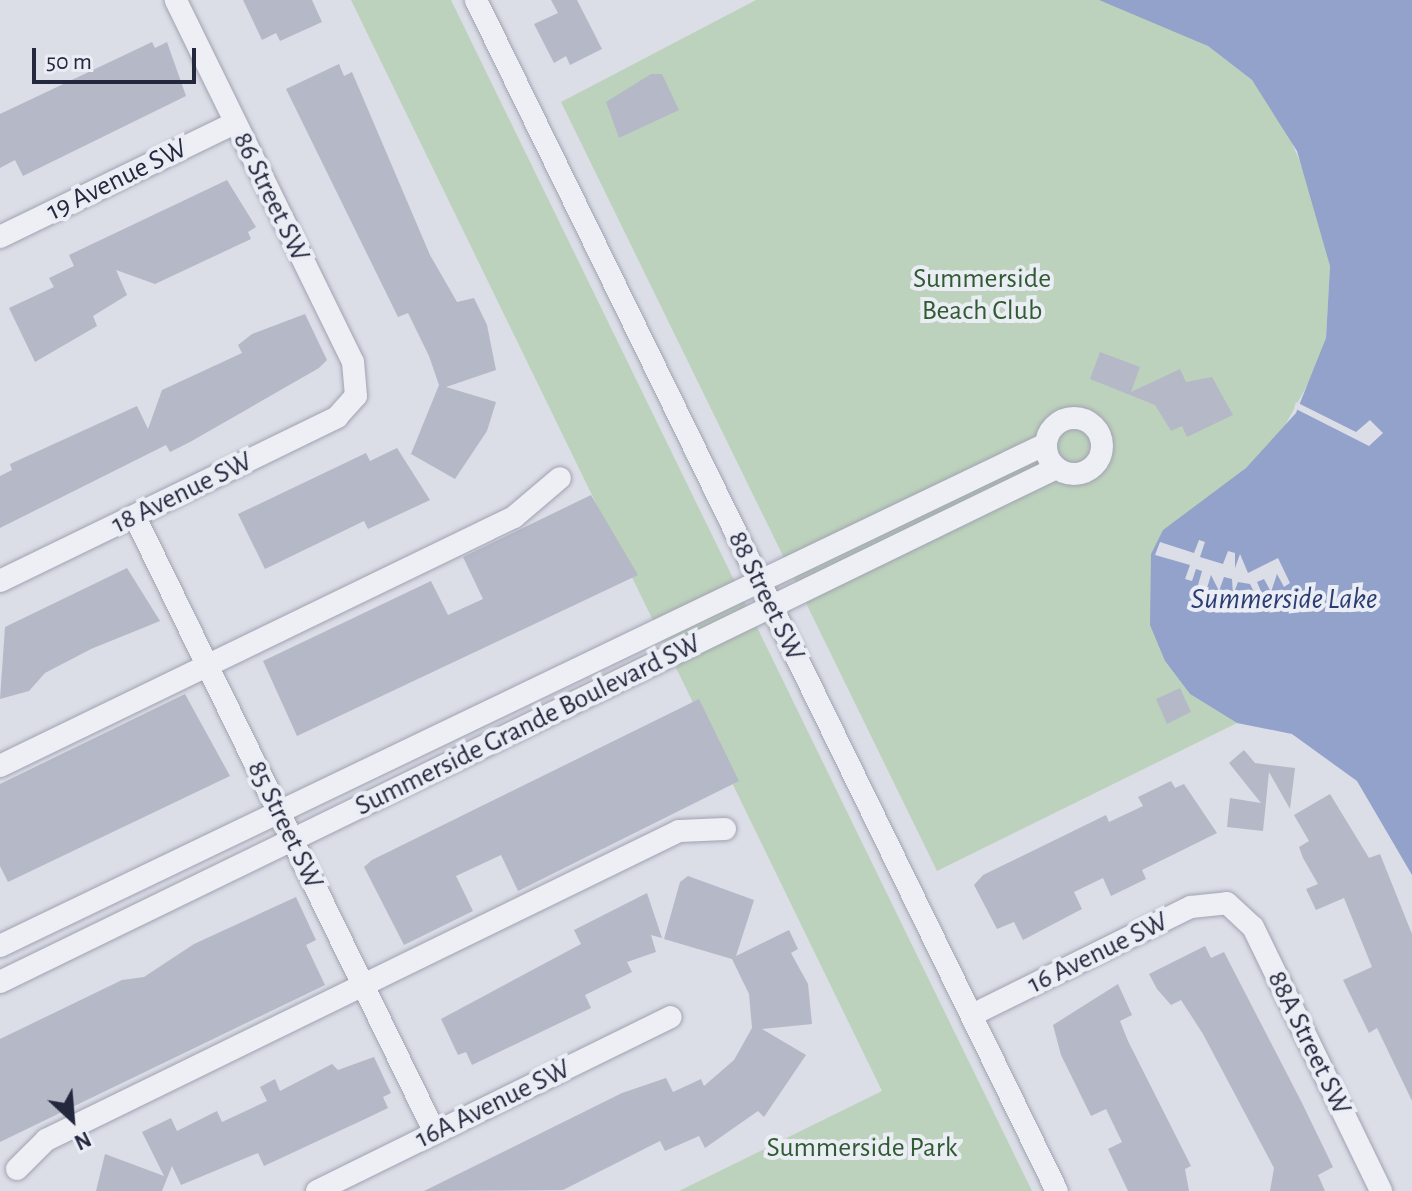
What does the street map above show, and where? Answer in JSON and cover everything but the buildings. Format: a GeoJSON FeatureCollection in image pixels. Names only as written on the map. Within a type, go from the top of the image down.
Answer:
{"type":"FeatureCollection","features":[{"type":"Feature","properties":{"kind":"street","name":"86 Street SW"},"geometry":{"type":"LineString","coordinates":[[176,0],[353,362],[356,396]]}},
{"type":"Feature","properties":{"kind":"street","name":"88 Street SW"},"geometry":{"type":"LineString","coordinates":[[476,0],[1057,1191]]}},
{"type":"Feature","properties":{"kind":"street","name":"19 Avenue SW"},"geometry":{"type":"LineString","coordinates":[[0,237],[235,123]]}},
{"type":"Feature","properties":{"kind":"street","name":"18 Avenue SW"},"geometry":{"type":"LineString","coordinates":[[0,581],[337,417],[356,396]]}},
{"type":"Feature","properties":{"kind":"street","name":"Summerside Grande Boulevard SW"},"geometry":{"type":"LineString","coordinates":[[0,946],[277,810],[1046,444],[1053,427],[1069,419],[1087,422],[1099,435],[1101,454],[1090,468],[1073,474],[1056,468],[770,603],[0,982]]}},
{"type":"Feature","properties":{"kind":"street"},"geometry":{"type":"LineString","coordinates":[[1046,444],[1056,468]]}},
{"type":"Feature","properties":{"kind":"street"},"geometry":{"type":"LineString","coordinates":[[0,766],[514,517],[560,478]]}},
{"type":"Feature","properties":{"kind":"street","name":"85 Street SW"},"geometry":{"type":"LineString","coordinates":[[135,517],[435,1133]]}},
{"type":"Feature","properties":{"kind":"street"},"geometry":{"type":"LineString","coordinates":[[17,1169],[46,1140],[679,831],[725,829]]}},
{"type":"Feature","properties":{"kind":"street","name":"16 Avenue SW"},"geometry":{"type":"LineString","coordinates":[[972,1015],[1191,907],[1227,903]]}},
{"type":"Feature","properties":{"kind":"street","name":"88A Street SW"},"geometry":{"type":"LineString","coordinates":[[1227,903],[1253,927],[1381,1191]]}},
{"type":"Feature","properties":{"kind":"street","name":"16A Avenue SW"},"geometry":{"type":"LineString","coordinates":[[317,1191],[670,1017]]}},
{"type":"Feature","properties":{"kind":"green space","name":"Summerside Park"},"geometry":{"type":"Polygon","coordinates":[[[351,0],[451,0],[1032,1191],[679,1191],[882,1091],[351,0]]]}},
{"type":"Feature","properties":{"kind":"green space","name":"Summerside Beach Club"},"geometry":{"type":"Polygon","coordinates":[[[756,0],[1099,0],[1146,16],[1208,46],[1252,80],[1280,114],[1317,203],[1330,266],[1326,338],[1316,369],[1277,440],[1246,468],[1165,661],[1190,694],[1237,723],[937,871],[561,102],[756,0]]]}},
{"type":"Feature","properties":{"kind":"water","name":"Summerside Lake"},"geometry":{"type":"Polygon","coordinates":[[[1099,0],[1412,0],[1412,875],[1357,781],[1292,734],[1237,723],[1190,694],[1165,661],[1150,625],[1151,554],[1163,530],[1246,468],[1296,413],[1326,338],[1330,266],[1297,151],[1252,80],[1208,46],[1099,0]]]}},
{"type":"Feature","properties":{"kind":"pier"},"geometry":{"type":"Polygon","coordinates":[[[1296,402],[1356,432],[1370,420],[1383,433],[1369,446],[1294,408],[1296,402]]]}},
{"type":"Feature","properties":{"kind":"pier"},"geometry":{"type":"Polygon","coordinates":[[[1199,540],[1205,542],[1200,557],[1223,564],[1228,551],[1235,553],[1235,568],[1240,554],[1248,573],[1278,558],[1290,583],[1284,587],[1277,574],[1271,592],[1264,579],[1257,582],[1263,596],[1257,598],[1250,584],[1238,582],[1233,595],[1232,579],[1224,577],[1219,591],[1211,575],[1207,588],[1198,585],[1202,571],[1196,569],[1192,581],[1185,579],[1190,565],[1155,555],[1160,542],[1194,553],[1199,540]]]}}]}
